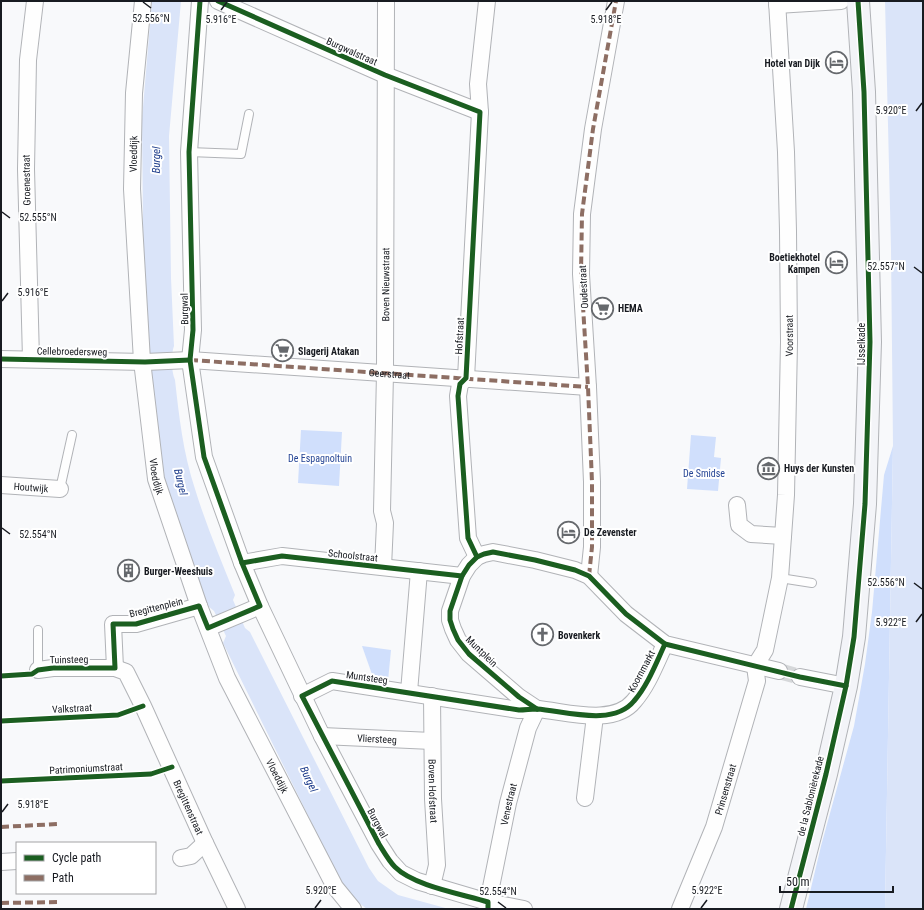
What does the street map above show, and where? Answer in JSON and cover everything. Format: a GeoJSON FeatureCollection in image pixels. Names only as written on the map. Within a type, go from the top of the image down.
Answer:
{"type":"FeatureCollection","features":[{"type":"Feature","properties":{"kind":"street","name":"Groenestraat"},"geometry":{"type":"LineString","coordinates":[[31,359],[26,169],[28,60],[35,1]]}},
{"type":"Feature","properties":{"kind":"street","name":"Vloeddijk"},"geometry":{"type":"LineString","coordinates":[[143,1],[134,93],[132,189],[143,362],[156,479],[199,606],[212,626],[227,678],[336,887],[354,909]]}},
{"type":"Feature","properties":{"kind":"street","name":"Burgwal"},"geometry":{"type":"LineString","coordinates":[[200,1],[189,152],[193,330],[185,360],[204,457],[242,563],[253,608],[302,696],[379,844],[390,861],[401,873],[417,881],[488,905],[524,909]]}},
{"type":"Feature","properties":{"kind":"street","name":"Burgwalstraat"},"geometry":{"type":"LineString","coordinates":[[218,1],[385,75],[480,112]]}},
{"type":"Feature","properties":{"kind":"street","name":"Boven Nieuwstraat"},"geometry":{"type":"LineString","coordinates":[[383,567],[385,523],[382,511],[385,373],[386,1]]}},
{"type":"Feature","properties":{"kind":"street","name":"Hofstraat"},"geometry":{"type":"LineString","coordinates":[[477,557],[468,538],[458,396],[460,384],[466,378],[480,112],[478,84],[487,1]]}},
{"type":"Feature","properties":{"kind":"street","name":"Oudestraat"},"geometry":{"type":"LineString","coordinates":[[589,576],[592,547],[592,482],[581,274],[582,214],[593,129],[616,1]]}},
{"type":"Feature","properties":{"kind":"street"},"geometry":{"type":"LineString","coordinates":[[777,3],[841,1]]}},
{"type":"Feature","properties":{"kind":"street","name":"IJsselkade"},"geometry":{"type":"LineString","coordinates":[[846,686],[854,637],[865,512],[870,342],[864,100],[858,1]]}},
{"type":"Feature","properties":{"kind":"street","name":"Voorstraat"},"geometry":{"type":"LineString","coordinates":[[755,666],[765,650],[780,578],[786,494],[789,342],[788,231],[786,152],[777,3]]}},
{"type":"Feature","properties":{"kind":"street","name":"Cellebroedersweg"},"geometry":{"type":"LineString","coordinates":[[1,359],[143,362],[185,360]]}},
{"type":"Feature","properties":{"kind":"street","name":"Geerstraat"},"geometry":{"type":"LineString","coordinates":[[185,360],[588,387]]}},
{"type":"Feature","properties":{"kind":"street","name":"Houtwijk"},"geometry":{"type":"LineString","coordinates":[[1,485],[60,489]]}},
{"type":"Feature","properties":{"kind":"street"},"geometry":{"type":"LineString","coordinates":[[737,505],[739,525],[751,534],[783,536]]}},
{"type":"Feature","properties":{"kind":"street"},"geometry":{"type":"LineString","coordinates":[[477,557],[493,552],[560,566],[589,576]]}},
{"type":"Feature","properties":{"kind":"street","name":"Schoolstraat"},"geometry":{"type":"LineString","coordinates":[[242,563],[282,556],[462,576]]}},
{"type":"Feature","properties":{"kind":"street","name":"Muntplein"},"geometry":{"type":"LineString","coordinates":[[477,557],[468,565],[462,576],[450,611],[450,620],[458,640],[468,654],[519,697],[537,709]]}},
{"type":"Feature","properties":{"kind":"street"},"geometry":{"type":"LineString","coordinates":[[419,571],[409,692],[519,710],[537,709]]}},
{"type":"Feature","properties":{"kind":"street","name":"Koornmarkt"},"geometry":{"type":"LineString","coordinates":[[589,576],[626,614],[665,644],[779,671]]}},
{"type":"Feature","properties":{"kind":"street","name":"Bregittenplein"},"geometry":{"type":"LineString","coordinates":[[115,668],[113,624],[136,624],[199,606]]}},
{"type":"Feature","properties":{"kind":"street"},"geometry":{"type":"LineString","coordinates":[[212,626],[253,608]]}},
{"type":"Feature","properties":{"kind":"street","name":"Koornmarkt"},"geometry":{"type":"LineString","coordinates":[[537,709],[595,716],[615,713],[626,708],[634,702],[645,685],[665,644]]}},
{"type":"Feature","properties":{"kind":"street","name":"Prinsenstraat"},"geometry":{"type":"LineString","coordinates":[[680,909],[714,827],[757,682],[755,666]]}},
{"type":"Feature","properties":{"kind":"street","name":"Tuinsteeg"},"geometry":{"type":"LineString","coordinates":[[38,670],[53,668],[115,668]]}},
{"type":"Feature","properties":{"kind":"street","name":"Bregittenstraat"},"geometry":{"type":"LineString","coordinates":[[115,668],[126,672],[130,679],[172,767],[234,908]]}},
{"type":"Feature","properties":{"kind":"street"},"geometry":{"type":"LineString","coordinates":[[800,677],[846,686]]}},
{"type":"Feature","properties":{"kind":"street","name":"Muntsteeg"},"geometry":{"type":"LineString","coordinates":[[302,696],[332,681],[409,692]]}},
{"type":"Feature","properties":{"kind":"street","name":"de la Sablonièrekade"},"geometry":{"type":"LineString","coordinates":[[791,909],[826,774],[846,686]]}},
{"type":"Feature","properties":{"kind":"street","name":"Boven Hofstraat"},"geometry":{"type":"LineString","coordinates":[[432,696],[433,798],[437,866],[432,886]]}},
{"type":"Feature","properties":{"kind":"street","name":"Venestraat"},"geometry":{"type":"LineString","coordinates":[[488,905],[508,803],[528,728],[537,709]]}},
{"type":"Feature","properties":{"kind":"street"},"geometry":{"type":"LineString","coordinates":[[585,798],[595,716]]}},
{"type":"Feature","properties":{"kind":"street","name":"Vliersteeg"},"geometry":{"type":"LineString","coordinates":[[322,736],[432,741]]}},
{"type":"Feature","properties":{"kind":"street"},"geometry":{"type":"LineString","coordinates":[[181,858],[192,856],[205,843]]}},
{"type":"Feature","properties":{"kind":"street"},"geometry":{"type":"LineString","coordinates":[[1,862],[16,861]]}},
{"type":"Feature","properties":{"kind":"lane"},"geometry":{"type":"LineString","coordinates":[[189,152],[241,154],[249,114]]}},
{"type":"Feature","properties":{"kind":"lane"},"geometry":{"type":"LineString","coordinates":[[60,489],[72,435]]}},
{"type":"Feature","properties":{"kind":"lane"},"geometry":{"type":"LineString","coordinates":[[780,578],[812,583]]}},
{"type":"Feature","properties":{"kind":"lane"},"geometry":{"type":"LineString","coordinates":[[38,630],[38,670]]}},
{"type":"Feature","properties":{"kind":"green space","name":"De Espagnoltuin"},"geometry":{"type":"Polygon","coordinates":[[[301,430],[342,432],[339,486],[298,483],[301,430]]]}},
{"type":"Feature","properties":{"kind":"green space","name":"De Smidse"},"geometry":{"type":"Polygon","coordinates":[[[691,435],[716,437],[714,457],[721,458],[718,491],[687,489],[691,435]]]}},
{"type":"Feature","properties":{"kind":"green space"},"geometry":{"type":"Polygon","coordinates":[[[893,446],[885,909],[806,909],[821,846],[854,726],[872,612],[884,475],[893,446]]]}},
{"type":"Feature","properties":{"kind":"green space"},"geometry":{"type":"Polygon","coordinates":[[[362,646],[391,650],[388,681],[374,680],[362,646]]]}},
{"type":"Feature","properties":{"kind":"water","name":"Burgel"},"geometry":{"type":"Polygon","coordinates":[[[152,1],[181,1],[169,136],[171,278],[174,346],[172,363],[184,448],[199,502],[235,595],[233,600],[245,628],[250,632],[369,868],[378,881],[398,895],[449,909],[367,909],[348,891],[327,854],[223,643],[226,636],[214,611],[208,606],[188,557],[166,492],[158,456],[150,351],[147,347],[143,227],[142,119],[152,1]]]}},
{"type":"Feature","properties":{"kind":"water"},"geometry":{"type":"Polygon","coordinates":[[[885,1],[923,1],[923,909],[885,909],[893,446],[891,249],[885,1]]]}},
{"type":"Feature","properties":{"kind":"tunnel"},"geometry":{"type":"LineString","coordinates":[[779,671],[800,677]]}},
{"type":"Feature","properties":{"kind":"marked path"},"geometry":{"type":"LineString","coordinates":[[589,576],[592,547],[592,482],[581,274],[582,214],[593,129],[616,1]]}},
{"type":"Feature","properties":{"kind":"marked path"},"geometry":{"type":"LineString","coordinates":[[190,360],[588,387]]}},
{"type":"Feature","properties":{"kind":"marked path"},"geometry":{"type":"LineString","coordinates":[[1,827],[58,824]]}},
{"type":"Feature","properties":{"kind":"marked path"},"geometry":{"type":"LineString","coordinates":[[1,903],[61,902]]}},
{"type":"Feature","properties":{"kind":"cycle path"},"geometry":{"type":"LineString","coordinates":[[1,676],[32,674],[38,670],[53,668],[115,668],[113,624],[136,624],[199,606],[208,628],[260,606],[242,563],[204,457],[190,360],[193,330],[189,152],[200,1]]}},
{"type":"Feature","properties":{"kind":"cycle path"},"geometry":{"type":"LineString","coordinates":[[218,1],[385,75],[480,112],[466,378],[460,384],[458,396],[468,538],[477,557]]}},
{"type":"Feature","properties":{"kind":"cycle path"},"geometry":{"type":"LineString","coordinates":[[791,909],[826,774],[846,686],[854,637],[865,504],[870,342],[864,92],[858,1]]}},
{"type":"Feature","properties":{"kind":"cycle path"},"geometry":{"type":"LineString","coordinates":[[1,359],[145,362],[190,360]]}},
{"type":"Feature","properties":{"kind":"cycle path"},"geometry":{"type":"LineString","coordinates":[[537,709],[519,697],[469,654],[458,640],[453,629],[450,620],[450,611],[462,576],[469,565],[477,557],[484,554],[493,552],[535,560],[575,570],[589,576],[626,614],[665,644],[800,677],[846,686]]}},
{"type":"Feature","properties":{"kind":"cycle path"},"geometry":{"type":"LineString","coordinates":[[242,563],[282,556],[462,576]]}},
{"type":"Feature","properties":{"kind":"cycle path"},"geometry":{"type":"LineString","coordinates":[[488,909],[488,902],[426,884],[403,874],[393,865],[379,844],[302,696],[332,681],[519,710],[537,709],[588,716],[614,714],[625,709],[639,695],[648,681],[665,644]]}},
{"type":"Feature","properties":{"kind":"cycle path","name":"Valkstraat"},"geometry":{"type":"LineString","coordinates":[[1,721],[118,715],[143,706]]}},
{"type":"Feature","properties":{"kind":"cycle path","name":"Patrimoniumstraat"},"geometry":{"type":"LineString","coordinates":[[1,781],[151,774],[172,767]]}},
{"type":"Feature","properties":{"kind":"place","name":"Hotel van Dijk"},"geometry":{"type":"Point","coordinates":[836,63]}},
{"type":"Feature","properties":{"kind":"place","name":"Boetiekhotel Kampen"},"geometry":{"type":"Point","coordinates":[836,263]}},
{"type":"Feature","properties":{"kind":"place","name":"HEMA"},"geometry":{"type":"Point","coordinates":[603,308]}},
{"type":"Feature","properties":{"kind":"place","name":"Slagerij Atakan"},"geometry":{"type":"Point","coordinates":[282,351]}},
{"type":"Feature","properties":{"kind":"place","name":"Huys der Kunsten"},"geometry":{"type":"Point","coordinates":[768,468]}},
{"type":"Feature","properties":{"kind":"place","name":"De Zevenster"},"geometry":{"type":"Point","coordinates":[568,532]}},
{"type":"Feature","properties":{"kind":"place","name":"Burger-Weeshuis"},"geometry":{"type":"Point","coordinates":[129,571]}},
{"type":"Feature","properties":{"kind":"place","name":"Bovenkerk"},"geometry":{"type":"Point","coordinates":[543,635]}}]}
